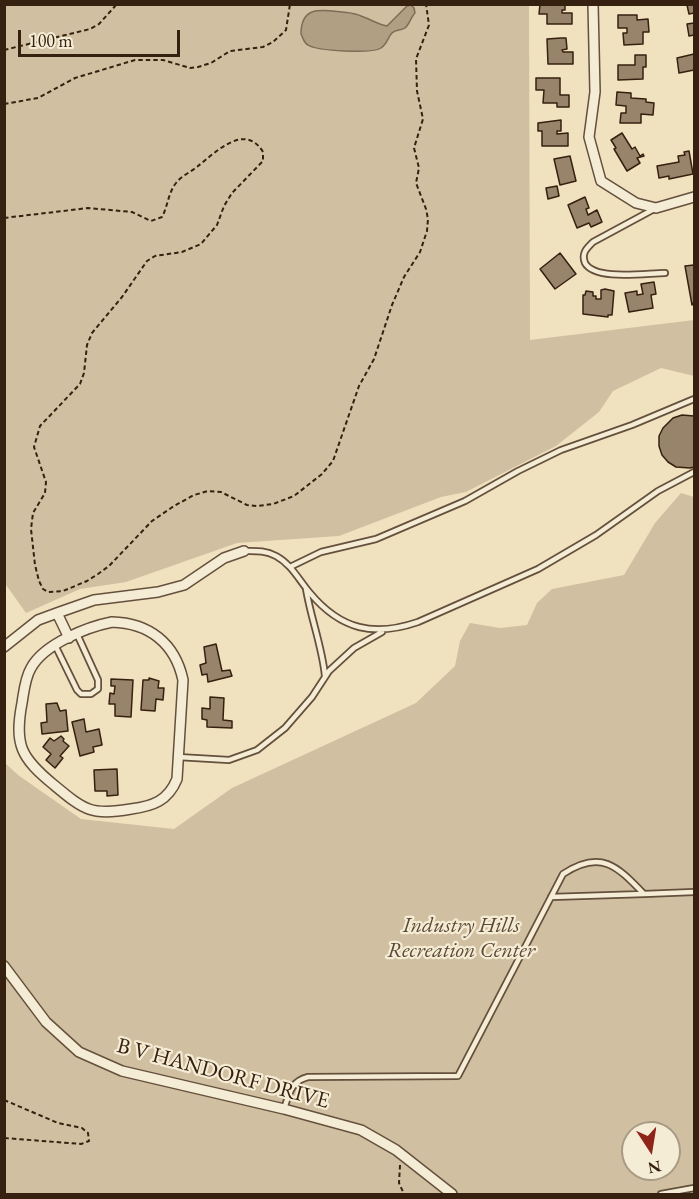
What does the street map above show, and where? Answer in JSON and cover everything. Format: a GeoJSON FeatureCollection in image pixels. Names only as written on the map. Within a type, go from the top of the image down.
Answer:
{"type":"FeatureCollection","features":[{"type":"Feature","properties":{"kind":"street"},"geometry":{"type":"LineString","coordinates":[[593,4],[595,92],[589,137],[601,181],[636,203],[656,208],[694,197]]}},
{"type":"Feature","properties":{"kind":"street"},"geometry":{"type":"LineString","coordinates":[[4,647],[38,620],[57,612],[94,600],[158,592],[184,585],[224,558],[244,551]]}},
{"type":"Feature","properties":{"kind":"street"},"geometry":{"type":"LineString","coordinates":[[57,612],[73,636]]}},
{"type":"Feature","properties":{"kind":"street"},"geometry":{"type":"LineString","coordinates":[[129,623],[155,633],[175,656],[181,668],[183,680],[177,779],[173,789],[158,803],[110,813],[98,812],[76,804],[31,766],[20,740],[18,727],[29,669],[46,650],[73,636],[99,625],[129,623]]}},
{"type":"Feature","properties":{"kind":"street","name":"B V HANDORF DRIVE"},"geometry":{"type":"LineString","coordinates":[[4,966],[46,1022],[79,1052],[122,1071],[284,1109],[361,1130],[402,1155],[452,1194]]}},
{"type":"Feature","properties":{"kind":"lane"},"geometry":{"type":"LineString","coordinates":[[656,208],[593,242],[585,250],[584,257],[586,264],[603,274],[664,273]]}},
{"type":"Feature","properties":{"kind":"lane"},"geometry":{"type":"LineString","coordinates":[[290,567],[321,552],[376,538],[465,501],[561,450],[632,425],[694,399]]}},
{"type":"Feature","properties":{"kind":"lane"},"geometry":{"type":"LineString","coordinates":[[244,551],[262,551],[276,556],[290,567],[326,610],[339,620],[370,630],[398,628],[418,622],[538,569],[596,535],[658,491],[694,472]]}},
{"type":"Feature","properties":{"kind":"lane"},"geometry":{"type":"LineString","coordinates":[[306,588],[309,611],[323,654],[325,676]]}},
{"type":"Feature","properties":{"kind":"lane"},"geometry":{"type":"LineString","coordinates":[[178,757],[229,760],[257,750],[285,728],[312,698],[325,676],[354,648],[384,630]]}},
{"type":"Feature","properties":{"kind":"lane"},"geometry":{"type":"LineString","coordinates":[[56,645],[77,690],[81,694],[91,694],[98,689],[98,680],[73,636]]}},
{"type":"Feature","properties":{"kind":"lane"},"geometry":{"type":"LineString","coordinates":[[284,1109],[292,1085],[299,1079],[308,1077],[458,1076],[562,874],[575,866],[587,863],[611,864],[623,871],[644,894]]}},
{"type":"Feature","properties":{"kind":"lane"},"geometry":{"type":"LineString","coordinates":[[551,897],[694,892]]}},
{"type":"Feature","properties":{"kind":"lane"},"geometry":{"type":"LineString","coordinates":[[661,1194],[694,1188]]}},
{"type":"Feature","properties":{"kind":"path"},"geometry":{"type":"LineString","coordinates":[[4,50],[90,29],[99,24],[117,4]]}},
{"type":"Feature","properties":{"kind":"path"},"geometry":{"type":"LineString","coordinates":[[4,104],[38,98],[75,78],[135,60],[163,60],[189,68],[211,63],[230,51],[263,47],[273,42],[286,30],[290,4]]}},
{"type":"Feature","properties":{"kind":"path"},"geometry":{"type":"LineString","coordinates":[[4,218],[88,208],[132,212],[147,220],[156,220],[162,217],[170,193],[179,179],[227,144],[237,139],[248,139],[255,141],[263,152],[262,161],[257,168],[227,200],[217,225],[209,236],[191,249],[155,256],[147,261],[122,297],[92,333],[87,345],[84,374],[80,384],[40,426],[34,447],[46,482],[45,493],[33,513],[31,529],[35,565],[43,589],[48,592],[63,591],[87,581],[109,566],[152,521],[194,495],[208,491],[221,492],[257,507],[294,496],[322,474],[333,461],[359,386],[374,359],[392,305],[404,277],[425,242],[428,219],[416,183],[419,168],[414,148],[423,119],[417,91],[416,59],[429,26],[426,4]]}},
{"type":"Feature","properties":{"kind":"path"},"geometry":{"type":"LineString","coordinates":[[4,1100],[58,1123],[82,1128],[86,1130],[89,1141],[81,1144],[4,1138]]}},
{"type":"Feature","properties":{"kind":"path"},"geometry":{"type":"LineString","coordinates":[[402,1155],[399,1166],[399,1183],[404,1194]]}},
{"type":"Feature","properties":{"kind":"green space"},"geometry":{"type":"Polygon","coordinates":[[[4,5],[529,5],[530,340],[694,320],[694,376],[661,368],[613,391],[599,412],[556,446],[466,492],[441,497],[339,536],[237,543],[126,582],[80,589],[26,613],[4,582],[4,5]]]}},
{"type":"Feature","properties":{"kind":"green space","name":"Industry Hills Recreation Center"},"geometry":{"type":"Polygon","coordinates":[[[681,493],[694,497],[694,1194],[5,1194],[5,763],[18,775],[81,819],[174,829],[232,788],[416,703],[455,666],[460,641],[470,623],[500,628],[527,625],[537,603],[552,589],[624,575],[655,523],[681,493]]]}},
{"type":"Feature","properties":{"kind":"shaded area"},"geometry":{"type":"Polygon","coordinates":[[[411,5],[415,13],[406,27],[394,32],[381,48],[376,50],[322,49],[308,45],[301,34],[305,18],[314,11],[354,14],[387,26],[407,6],[411,5]]]}},
{"type":"Feature","properties":{"kind":"building"},"geometry":{"type":"Polygon","coordinates":[[[540,4],[565,4],[565,10],[562,10],[562,13],[572,13],[572,24],[547,24],[547,14],[539,14],[540,4]]]}},
{"type":"Feature","properties":{"kind":"building"},"geometry":{"type":"Polygon","coordinates":[[[679,4],[694,4],[694,13],[689,14],[687,5],[679,4]]]}},
{"type":"Feature","properties":{"kind":"building"},"geometry":{"type":"Polygon","coordinates":[[[618,15],[637,15],[637,20],[648,19],[649,32],[643,32],[643,44],[624,45],[623,33],[627,33],[627,28],[618,28],[618,15]]]}},
{"type":"Feature","properties":{"kind":"building"},"geometry":{"type":"Polygon","coordinates":[[[694,23],[694,35],[689,36],[687,24],[694,23]]]}},
{"type":"Feature","properties":{"kind":"building"},"geometry":{"type":"Polygon","coordinates":[[[566,38],[567,49],[562,50],[573,52],[573,64],[548,64],[547,39],[566,38]]]}},
{"type":"Feature","properties":{"kind":"building"},"geometry":{"type":"Polygon","coordinates":[[[694,54],[694,70],[679,73],[677,58],[694,54]]]}},
{"type":"Feature","properties":{"kind":"building"},"geometry":{"type":"Polygon","coordinates":[[[635,55],[646,55],[643,79],[618,80],[618,65],[635,65],[635,55]]]}},
{"type":"Feature","properties":{"kind":"building"},"geometry":{"type":"Polygon","coordinates":[[[536,78],[560,78],[560,95],[569,95],[569,107],[557,107],[557,103],[543,103],[544,90],[536,90],[536,78]]]}},
{"type":"Feature","properties":{"kind":"building"},"geometry":{"type":"Polygon","coordinates":[[[617,92],[631,93],[631,98],[646,99],[646,102],[654,103],[653,115],[641,114],[641,123],[620,123],[621,113],[626,113],[626,106],[616,105],[617,92]]]}},
{"type":"Feature","properties":{"kind":"building"},"geometry":{"type":"Polygon","coordinates":[[[561,120],[561,131],[557,131],[557,134],[568,133],[568,146],[542,146],[542,131],[538,131],[538,123],[561,120]]]}},
{"type":"Feature","properties":{"kind":"building"},"geometry":{"type":"Polygon","coordinates":[[[622,133],[632,149],[635,147],[640,156],[643,154],[644,156],[637,158],[640,163],[627,171],[611,140],[622,133]]]}},
{"type":"Feature","properties":{"kind":"building"},"geometry":{"type":"Polygon","coordinates":[[[689,151],[693,174],[669,179],[669,176],[659,178],[657,166],[679,162],[678,156],[685,155],[684,152],[689,151]]]}},
{"type":"Feature","properties":{"kind":"building"},"geometry":{"type":"Polygon","coordinates":[[[570,156],[576,181],[560,185],[554,159],[570,156]]]}},
{"type":"Feature","properties":{"kind":"building"},"geometry":{"type":"Polygon","coordinates":[[[557,186],[559,196],[548,199],[546,188],[557,186]]]}},
{"type":"Feature","properties":{"kind":"building"},"geometry":{"type":"Polygon","coordinates":[[[585,197],[589,208],[586,209],[588,215],[597,210],[602,222],[591,227],[589,223],[577,228],[568,205],[585,197]]]}},
{"type":"Feature","properties":{"kind":"building"},"geometry":{"type":"Polygon","coordinates":[[[560,253],[576,274],[555,289],[540,269],[560,253]]]}},
{"type":"Feature","properties":{"kind":"building"},"geometry":{"type":"Polygon","coordinates":[[[694,265],[694,302],[692,305],[685,266],[694,265]]]}},
{"type":"Feature","properties":{"kind":"building"},"geometry":{"type":"Polygon","coordinates":[[[654,282],[656,294],[651,295],[653,308],[629,312],[625,293],[637,291],[637,295],[643,294],[641,284],[654,282]]]}},
{"type":"Feature","properties":{"kind":"building"},"geometry":{"type":"Polygon","coordinates":[[[601,290],[614,291],[612,315],[608,317],[583,314],[583,295],[586,291],[593,292],[596,299],[601,299],[601,290]]]}},
{"type":"Feature","properties":{"kind":"building"},"geometry":{"type":"Polygon","coordinates":[[[682,415],[694,416],[694,467],[690,468],[676,467],[668,462],[659,446],[659,436],[663,428],[673,418],[682,415]]]}},
{"type":"Feature","properties":{"kind":"building"},"geometry":{"type":"Polygon","coordinates":[[[216,644],[222,671],[230,670],[232,676],[208,682],[207,674],[202,675],[200,665],[206,663],[204,647],[216,644]]]}},
{"type":"Feature","properties":{"kind":"building"},"geometry":{"type":"Polygon","coordinates":[[[149,678],[159,681],[158,688],[164,688],[163,700],[156,699],[155,711],[141,710],[143,680],[149,680],[149,678]]]}},
{"type":"Feature","properties":{"kind":"building"},"geometry":{"type":"Polygon","coordinates":[[[111,679],[133,680],[131,717],[115,716],[115,704],[109,704],[110,693],[114,694],[115,686],[111,686],[111,679]]]}},
{"type":"Feature","properties":{"kind":"building"},"geometry":{"type":"Polygon","coordinates":[[[210,697],[224,698],[223,720],[232,721],[232,728],[207,727],[207,720],[202,719],[202,708],[210,709],[210,697]]]}},
{"type":"Feature","properties":{"kind":"building"},"geometry":{"type":"Polygon","coordinates":[[[57,703],[60,711],[66,710],[68,731],[42,734],[41,723],[47,722],[46,704],[57,703]]]}},
{"type":"Feature","properties":{"kind":"building"},"geometry":{"type":"Polygon","coordinates":[[[84,719],[86,732],[99,729],[102,745],[93,747],[94,752],[80,756],[72,722],[84,719]]]}},
{"type":"Feature","properties":{"kind":"building"},"geometry":{"type":"Polygon","coordinates":[[[61,736],[69,746],[60,756],[63,758],[55,768],[46,760],[51,754],[43,747],[50,738],[54,741],[61,736]]]}},
{"type":"Feature","properties":{"kind":"building"},"geometry":{"type":"Polygon","coordinates":[[[117,769],[118,795],[107,796],[107,791],[95,791],[94,770],[117,769]]]}}]}
